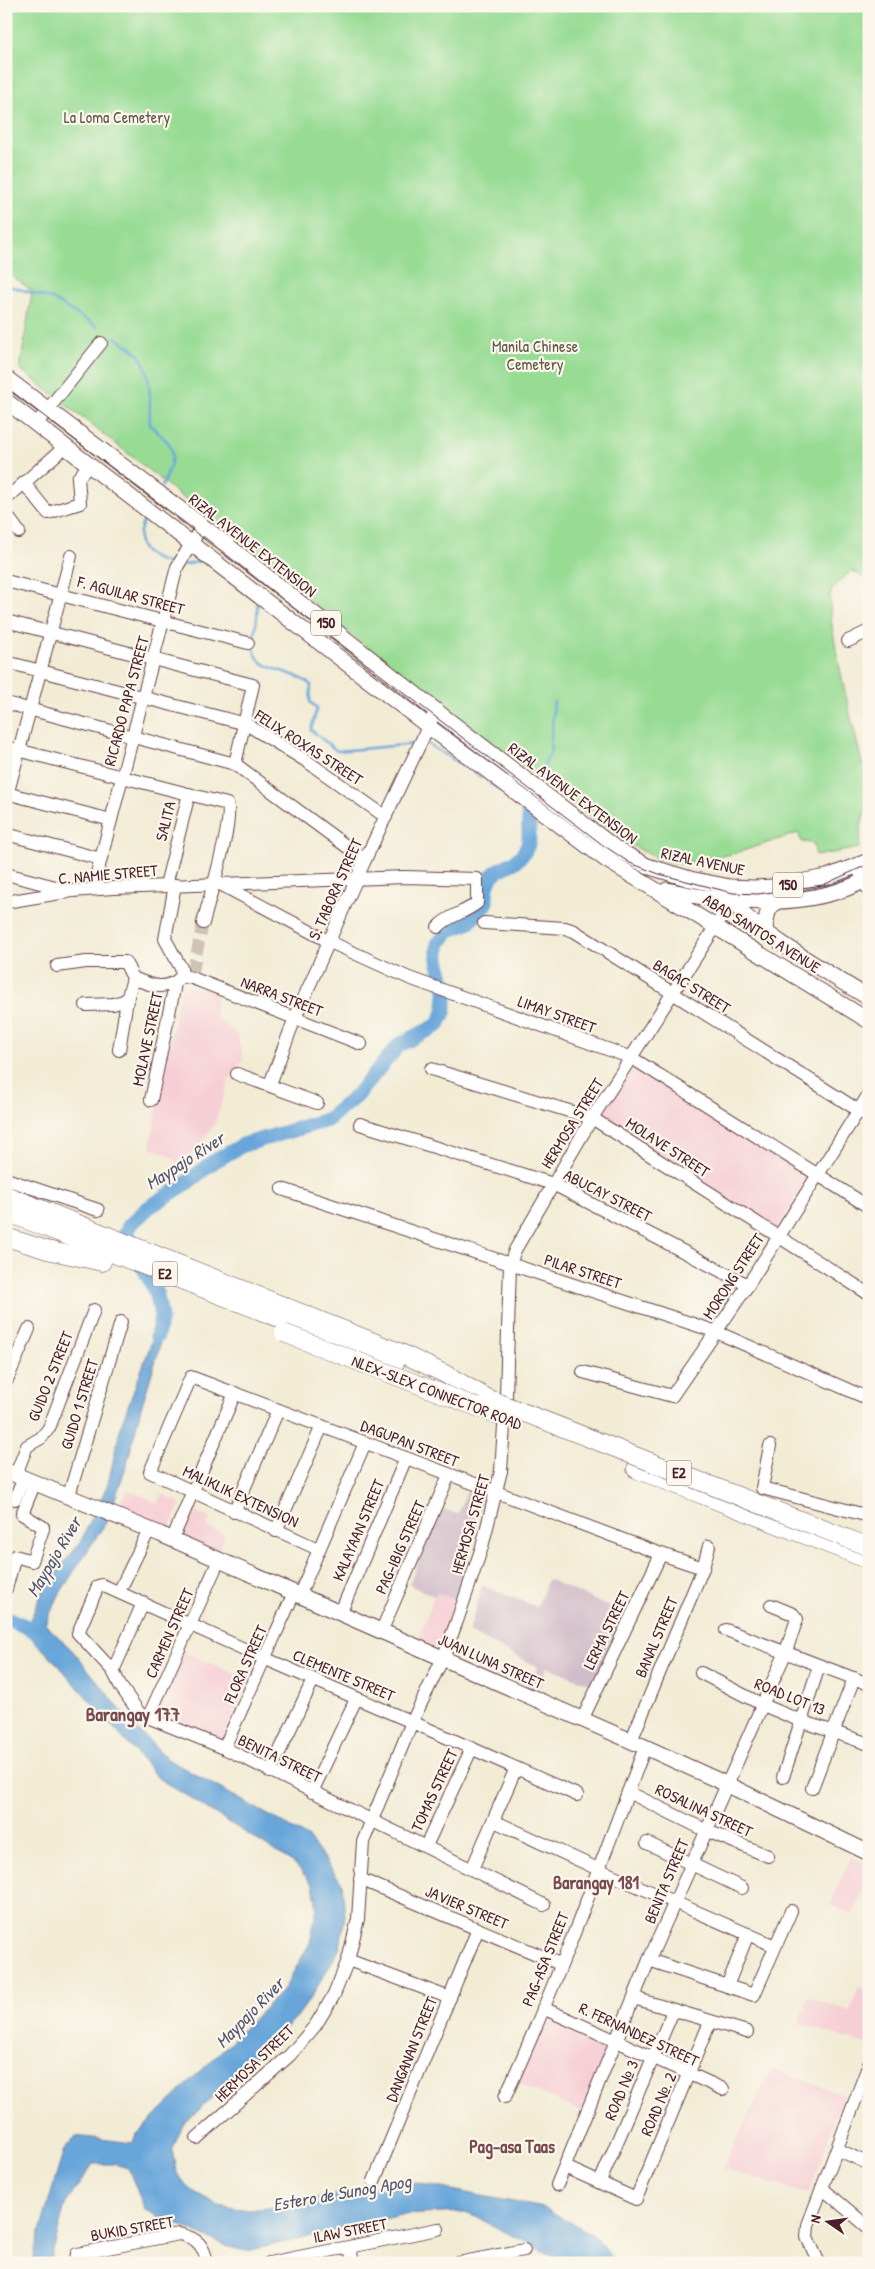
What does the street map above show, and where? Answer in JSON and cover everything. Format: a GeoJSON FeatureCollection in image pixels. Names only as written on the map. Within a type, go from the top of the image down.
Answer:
{"type":"FeatureCollection","features":[{"type":"Feature","properties":{"kind":"highway"},"geometry":{"type":"LineString","coordinates":[[6,1195],[399,1352],[445,1374],[489,1399]]}},
{"type":"Feature","properties":{"kind":"highway","name":"NLEX-SLEX CONNECTOR ROAD"},"geometry":{"type":"LineString","coordinates":[[6,1212],[869,1547]]}},
{"type":"Feature","properties":{"kind":"highway","name":"NLEX-SLEX CONNECTOR ROAD"},"geometry":{"type":"LineString","coordinates":[[6,1224],[869,1560]]}},
{"type":"Feature","properties":{"kind":"highway"},"geometry":{"type":"LineString","coordinates":[[6,1237],[47,1250],[102,1262]]}},
{"type":"Feature","properties":{"kind":"main road","name":"RIZAL AVENUE EXTENSION"},"geometry":{"type":"LineString","coordinates":[[6,378],[202,526],[615,848],[647,866]]}},
{"type":"Feature","properties":{"kind":"main road","name":"RIZAL AVENUE EXTENSION"},"geometry":{"type":"LineString","coordinates":[[6,401],[192,542],[426,732],[605,859],[635,878]]}},
{"type":"Feature","properties":{"kind":"main road","name":"RIZAL AVENUE"},"geometry":{"type":"LineString","coordinates":[[635,878],[666,890],[691,896],[731,894],[827,878],[863,864]]}},
{"type":"Feature","properties":{"kind":"main road","name":"RIZAL AVENUE"},"geometry":{"type":"LineString","coordinates":[[647,866],[731,894],[777,901],[830,892],[867,883]]}},
{"type":"Feature","properties":{"kind":"main road","name":"ABAD SANTOS AVENUE"},"geometry":{"type":"LineString","coordinates":[[635,878],[715,925],[869,1021]]}},
{"type":"Feature","properties":{"kind":"main road","name":"ABAD SANTOS AVENUE"},"geometry":{"type":"LineString","coordinates":[[731,894],[767,933],[869,998]]}},
{"type":"Feature","properties":{"kind":"main road"},"geometry":{"type":"LineString","coordinates":[[767,933],[767,914],[769,908],[777,901]]}},
{"type":"Feature","properties":{"kind":"main road","name":"JUAN LUNA STREET"},"geometry":{"type":"LineString","coordinates":[[20,1476],[69,1495],[219,1560],[638,1744],[869,1853]]}},
{"type":"Feature","properties":{"kind":"street"},"geometry":{"type":"LineString","coordinates":[[37,423],[101,343]]}},
{"type":"Feature","properties":{"kind":"street"},"geometry":{"type":"LineString","coordinates":[[6,499],[66,446]]}},
{"type":"Feature","properties":{"kind":"street"},"geometry":{"type":"LineString","coordinates":[[24,483],[48,513],[80,503],[78,478],[90,464]]}},
{"type":"Feature","properties":{"kind":"street"},"geometry":{"type":"LineString","coordinates":[[6,514],[19,532]]}},
{"type":"Feature","properties":{"kind":"street","name":"RICARDO PAPA STREET"},"geometry":{"type":"LineString","coordinates":[[93,889],[178,568],[202,526]]}},
{"type":"Feature","properties":{"kind":"street"},"geometry":{"type":"LineString","coordinates":[[71,556],[7,795],[111,820]]}},
{"type":"Feature","properties":{"kind":"street","name":"F. AGUILAR STREET"},"geometry":{"type":"LineString","coordinates":[[6,581],[61,593],[248,643]]}},
{"type":"Feature","properties":{"kind":"street"},"geometry":{"type":"LineString","coordinates":[[6,621],[251,684],[254,686],[235,764]]}},
{"type":"Feature","properties":{"kind":"street"},"geometry":{"type":"LineString","coordinates":[[848,641],[869,631]]}},
{"type":"Feature","properties":{"kind":"street","name":"FELIX ROXAS STREET"},"geometry":{"type":"LineString","coordinates":[[6,662],[246,724],[308,762],[386,817]]}},
{"type":"Feature","properties":{"kind":"street"},"geometry":{"type":"LineString","coordinates":[[6,703],[235,764],[365,860]]}},
{"type":"Feature","properties":{"kind":"street","name":"S. TABORA STREET"},"geometry":{"type":"LineString","coordinates":[[270,1084],[295,1018],[365,860],[436,710]]}},
{"type":"Feature","properties":{"kind":"street"},"geometry":{"type":"LineString","coordinates":[[6,747],[224,802],[228,806],[229,812],[216,883],[203,923]]}},
{"type":"Feature","properties":{"kind":"street","name":"SALITA"},"geometry":{"type":"LineString","coordinates":[[185,977],[165,939],[170,885],[188,794]]}},
{"type":"Feature","properties":{"kind":"street"},"geometry":{"type":"LineString","coordinates":[[6,834],[101,859]]}},
{"type":"Feature","properties":{"kind":"street"},"geometry":{"type":"LineString","coordinates":[[863,864],[867,883]]}},
{"type":"Feature","properties":{"kind":"street"},"geometry":{"type":"LineString","coordinates":[[6,874],[72,891]]}},
{"type":"Feature","properties":{"kind":"street","name":"C. NAMIE STREET"},"geometry":{"type":"LineString","coordinates":[[6,902],[72,891],[170,885],[405,877],[477,878],[477,903],[467,912],[442,923],[438,927]]}},
{"type":"Feature","properties":{"kind":"street","name":"LIMAY STREET"},"geometry":{"type":"LineString","coordinates":[[216,883],[330,942],[418,981],[632,1058],[869,1207]]}},
{"type":"Feature","properties":{"kind":"street","name":"HERMOSA STREET"},"geometry":{"type":"LineString","coordinates":[[197,2138],[290,2055],[315,2026],[334,1995],[348,1960],[358,1919],[363,1842],[412,1722],[443,1658],[482,1547],[496,1492],[501,1471],[506,1396],[510,1264],[515,1250],[592,1118],[715,925],[731,894]]}},
{"type":"Feature","properties":{"kind":"street","name":"BAGAC STREET"},"geometry":{"type":"LineString","coordinates":[[484,923],[570,929],[673,992],[864,1114]]}},
{"type":"Feature","properties":{"kind":"street"},"geometry":{"type":"LineString","coordinates":[[57,966],[86,962],[126,962],[133,978],[127,1000],[119,1050]]}},
{"type":"Feature","properties":{"kind":"street"},"geometry":{"type":"LineString","coordinates":[[133,978],[146,984],[164,986],[185,977]]}},
{"type":"Feature","properties":{"kind":"street","name":"NARRA STREET"},"geometry":{"type":"LineString","coordinates":[[185,977],[361,1044]]}},
{"type":"Feature","properties":{"kind":"street","name":"MOLAVE STREET"},"geometry":{"type":"LineString","coordinates":[[151,1100],[185,977]]}},
{"type":"Feature","properties":{"kind":"street"},"geometry":{"type":"LineString","coordinates":[[86,1005],[113,1004],[127,1000]]}},
{"type":"Feature","properties":{"kind":"street","name":"MOLAVE STREET"},"geometry":{"type":"LineString","coordinates":[[431,1069],[592,1118],[869,1294]]}},
{"type":"Feature","properties":{"kind":"street"},"geometry":{"type":"LineString","coordinates":[[237,1074],[317,1102]]}},
{"type":"Feature","properties":{"kind":"street","name":"MORONG STREET"},"geometry":{"type":"LineString","coordinates":[[583,1372],[672,1396],[748,1286],[818,1175],[864,1114],[869,1094]]}},
{"type":"Feature","properties":{"kind":"street","name":"ABUCAY STREET"},"geometry":{"type":"LineString","coordinates":[[360,1124],[553,1184],[748,1286]]}},
{"type":"Feature","properties":{"kind":"street"},"geometry":{"type":"LineString","coordinates":[[6,1179],[98,1210]]}},
{"type":"Feature","properties":{"kind":"street","name":"PILAR STREET"},"geometry":{"type":"LineString","coordinates":[[282,1189],[717,1332],[869,1398]]}},
{"type":"Feature","properties":{"kind":"street","name":"GUIDO 2 STREET"},"geometry":{"type":"LineString","coordinates":[[20,1476],[27,1446],[41,1438],[49,1428],[94,1310]]}},
{"type":"Feature","properties":{"kind":"street","name":"GUIDO 1 STREET"},"geometry":{"type":"LineString","coordinates":[[69,1495],[120,1322]]}},
{"type":"Feature","properties":{"kind":"street"},"geometry":{"type":"LineString","coordinates":[[6,1382],[29,1329]]}},
{"type":"Feature","properties":{"kind":"street","name":"DAGUPAN STREET"},"geometry":{"type":"LineString","coordinates":[[150,1472],[191,1377],[661,1554],[703,1568]]}},
{"type":"Feature","properties":{"kind":"street"},"geometry":{"type":"LineString","coordinates":[[172,1540],[234,1393]]}},
{"type":"Feature","properties":{"kind":"street"},"geometry":{"type":"LineString","coordinates":[[234,1512],[278,1410]]}},
{"type":"Feature","properties":{"kind":"street"},"geometry":{"type":"LineString","coordinates":[[276,1532],[322,1426]]}},
{"type":"Feature","properties":{"kind":"street","name":"FLORA STREET"},"geometry":{"type":"LineString","coordinates":[[224,1748],[318,1549],[365,1443]]}},
{"type":"Feature","properties":{"kind":"street"},"geometry":{"type":"LineString","coordinates":[[770,1446],[762,1488],[869,1516]]}},
{"type":"Feature","properties":{"kind":"street","name":"KALAYAAN STREET"},"geometry":{"type":"LineString","coordinates":[[340,1614],[406,1458]]}},
{"type":"Feature","properties":{"kind":"street","name":"MALIKLIK EXTENSION"},"geometry":{"type":"LineString","coordinates":[[150,1472],[276,1532],[318,1549]]}},
{"type":"Feature","properties":{"kind":"street","name":"PAG-IBIG STREET"},"geometry":{"type":"LineString","coordinates":[[381,1632],[450,1475]]}},
{"type":"Feature","properties":{"kind":"street"},"geometry":{"type":"LineString","coordinates":[[15,1499],[20,1476]]}},
{"type":"Feature","properties":{"kind":"street"},"geometry":{"type":"LineString","coordinates":[[6,1589],[10,1555],[32,1561],[43,1529],[43,1527],[22,1514],[20,1476]]}},
{"type":"Feature","properties":{"kind":"street"},"geometry":{"type":"LineString","coordinates":[[119,1592],[149,1530]]}},
{"type":"Feature","properties":{"kind":"street","name":"BANAL STREET"},"geometry":{"type":"LineString","coordinates":[[638,1744],[703,1568],[709,1546]]}},
{"type":"Feature","properties":{"kind":"street","name":"LERMA STREET"},"geometry":{"type":"LineString","coordinates":[[582,1720],[661,1554]]}},
{"type":"Feature","properties":{"kind":"street","name":"CARMEN STREET"},"geometry":{"type":"LineString","coordinates":[[148,1718],[192,1625],[219,1560]]}},
{"type":"Feature","properties":{"kind":"street","name":"CLEMENTE STREET"},"geometry":{"type":"LineString","coordinates":[[99,1584],[577,1795]]}},
{"type":"Feature","properties":{"kind":"street","name":"BENITA STREET"},"geometry":{"type":"LineString","coordinates":[[99,1584],[78,1633],[113,1671],[121,1687],[140,1714],[224,1748],[544,1905]]}},
{"type":"Feature","properties":{"kind":"street"},"geometry":{"type":"LineString","coordinates":[[113,1671],[143,1603]]}},
{"type":"Feature","properties":{"kind":"street","name":"BENITA STREET"},"geometry":{"type":"LineString","coordinates":[[557,2185],[649,1960],[676,1902],[705,1830],[785,1654],[797,1619],[793,1614],[771,1605]]}},
{"type":"Feature","properties":{"kind":"street"},"geometry":{"type":"LineString","coordinates":[[726,1630],[785,1654],[869,1684]]}},
{"type":"Feature","properties":{"kind":"street"},"geometry":{"type":"LineString","coordinates":[[783,1777],[819,1666]]}},
{"type":"Feature","properties":{"kind":"street","name":"ROAD LOT 13"},"geometry":{"type":"LineString","coordinates":[[701,1673],[763,1705],[801,1721],[868,1741]]}},
{"type":"Feature","properties":{"kind":"street"},"geometry":{"type":"LineString","coordinates":[[812,1788],[854,1678]]}},
{"type":"Feature","properties":{"kind":"street"},"geometry":{"type":"LineString","coordinates":[[270,1772],[313,1680]]}},
{"type":"Feature","properties":{"kind":"street"},"geometry":{"type":"LineString","coordinates":[[312,1792],[356,1699]]}},
{"type":"Feature","properties":{"kind":"street","name":"PAG-ASA STREET"},"geometry":{"type":"LineString","coordinates":[[504,2097],[543,2008],[628,1792],[638,1744]]}},
{"type":"Feature","properties":{"kind":"street","name":"TOMAS STREET"},"geometry":{"type":"LineString","coordinates":[[426,1846],[472,1748]]}},
{"type":"Feature","properties":{"kind":"street"},"geometry":{"type":"LineString","coordinates":[[472,1869],[516,1768]]}},
{"type":"Feature","properties":{"kind":"street","name":"ROSALINA STREET"},"geometry":{"type":"LineString","coordinates":[[628,1792],[705,1830],[768,1856]]}},
{"type":"Feature","properties":{"kind":"street"},"geometry":{"type":"LineString","coordinates":[[494,1821],[598,1869],[776,1946]]}},
{"type":"Feature","properties":{"kind":"street"},"geometry":{"type":"LineString","coordinates":[[647,1843],[742,1888]]}},
{"type":"Feature","properties":{"kind":"street","name":"JAVIER STREET"},"geometry":{"type":"LineString","coordinates":[[360,1880],[560,1964]]}},
{"type":"Feature","properties":{"kind":"street"},"geometry":{"type":"LineString","coordinates":[[649,1960],[754,1995],[791,1911]]}},
{"type":"Feature","properties":{"kind":"street","name":"DANGANAN STREET"},"geometry":{"type":"LineString","coordinates":[[374,2181],[478,1929]]}},
{"type":"Feature","properties":{"kind":"street"},"geometry":{"type":"LineString","coordinates":[[727,1986],[748,1934]]}},
{"type":"Feature","properties":{"kind":"street"},"geometry":{"type":"LineString","coordinates":[[348,1960],[450,1998]]}},
{"type":"Feature","properties":{"kind":"street"},"geometry":{"type":"LineString","coordinates":[[634,1998],[748,2032]]}},
{"type":"Feature","properties":{"kind":"street","name":"R. FERNANDEZ STREET"},"geometry":{"type":"LineString","coordinates":[[543,2008],[723,2090]]}},
{"type":"Feature","properties":{"kind":"street","name":"ROAD № 3"},"geometry":{"type":"LineString","coordinates":[[600,2182],[673,2011]]}},
{"type":"Feature","properties":{"kind":"street","name":"ROAD №. 2"},"geometry":{"type":"LineString","coordinates":[[600,2182],[636,2199],[710,2022]]}},
{"type":"Feature","properties":{"kind":"street"},"geometry":{"type":"LineString","coordinates":[[819,2263],[807,2237],[808,2225],[837,2149],[864,2092],[869,2064]]}},
{"type":"Feature","properties":{"kind":"street"},"geometry":{"type":"LineString","coordinates":[[837,2149],[869,2164]]}},
{"type":"Feature","properties":{"kind":"street"},"geometry":{"type":"LineString","coordinates":[[565,2167],[600,2182]]}},
{"type":"Feature","properties":{"kind":"street"},"geometry":{"type":"LineString","coordinates":[[822,2188],[855,2214],[869,2228]]}},
{"type":"Feature","properties":{"kind":"street","name":"ILAW STREET"},"geometry":{"type":"LineString","coordinates":[[269,2263],[438,2229]]}},
{"type":"Feature","properties":{"kind":"street","name":"BUKID STREET"},"geometry":{"type":"LineString","coordinates":[[76,2259],[179,2234],[199,2242],[203,2247],[207,2263]]}},
{"type":"Feature","properties":{"kind":"street"},"geometry":{"type":"LineString","coordinates":[[350,2247],[353,2263]]}},
{"type":"Feature","properties":{"kind":"street"},"geometry":{"type":"LineString","coordinates":[[458,2263],[524,2250]]}},
{"type":"Feature","properties":{"kind":"shaded area"},"geometry":{"type":"Polygon","coordinates":[[[181,984],[216,991],[215,1016],[238,1035],[243,1060],[230,1078],[215,1123],[184,1167],[167,1154],[150,1147],[181,984]]]}},
{"type":"Feature","properties":{"kind":"shaded area"},"geometry":{"type":"Polygon","coordinates":[[[636,1064],[811,1175],[776,1230],[599,1116],[636,1064]]]}},
{"type":"Feature","properties":{"kind":"shaded area"},"geometry":{"type":"Polygon","coordinates":[[[127,1489],[157,1503],[162,1494],[181,1503],[168,1531],[118,1509],[127,1489]]]}},
{"type":"Feature","properties":{"kind":"shaded area"},"geometry":{"type":"Polygon","coordinates":[[[467,1492],[483,1497],[456,1600],[438,1593],[434,1596],[409,1585],[440,1508],[458,1514],[467,1492]]]}},
{"type":"Feature","properties":{"kind":"shaded area"},"geometry":{"type":"Polygon","coordinates":[[[190,1509],[210,1518],[207,1527],[225,1535],[217,1553],[178,1536],[190,1509]]]}},
{"type":"Feature","properties":{"kind":"shaded area"},"geometry":{"type":"Polygon","coordinates":[[[548,1579],[627,1615],[595,1686],[547,1667],[537,1693],[529,1689],[538,1667],[469,1632],[482,1586],[537,1607],[548,1579]]]}},
{"type":"Feature","properties":{"kind":"shaded area"},"geometry":{"type":"Polygon","coordinates":[[[437,1593],[456,1600],[440,1650],[418,1641],[434,1596],[437,1593]]]}},
{"type":"Feature","properties":{"kind":"shaded area"},"geometry":{"type":"Polygon","coordinates":[[[183,1651],[249,1680],[221,1744],[153,1717],[183,1651]]]}},
{"type":"Feature","properties":{"kind":"shaded area"},"geometry":{"type":"Polygon","coordinates":[[[851,1857],[869,1864],[869,1880],[853,1915],[830,1905],[851,1857]]]}},
{"type":"Feature","properties":{"kind":"shaded area"},"geometry":{"type":"Polygon","coordinates":[[[858,1987],[869,1991],[869,2039],[867,2045],[799,2023],[808,1997],[850,2011],[858,1987]]]}},
{"type":"Feature","properties":{"kind":"shaded area"},"geometry":{"type":"Polygon","coordinates":[[[546,2015],[612,2044],[582,2112],[516,2082],[546,2015]]]}},
{"type":"Feature","properties":{"kind":"shaded area"},"geometry":{"type":"Polygon","coordinates":[[[772,2069],[844,2095],[809,2194],[722,2169],[772,2069]]]}},
{"type":"Feature","properties":{"kind":"green space","name":"Manila Chinese Cemetery"},"geometry":{"type":"Polygon","coordinates":[[[6,6],[869,6],[869,573],[864,578],[852,570],[831,592],[830,606],[837,656],[869,790],[869,798],[861,825],[859,848],[816,856],[813,843],[802,842],[798,833],[736,853],[682,864],[658,859],[620,839],[369,649],[135,459],[20,369],[32,291],[6,271],[6,6]]]}},
{"type":"Feature","properties":{"kind":"water"},"geometry":{"type":"Polygon","coordinates":[[[161,1317],[159,1350],[141,1408],[127,1464],[107,1521],[60,1593],[45,1624],[72,1650],[133,1725],[169,1760],[308,1837],[342,1883],[345,1915],[340,1948],[312,1996],[297,2017],[183,2125],[172,2150],[176,2171],[189,2189],[218,2205],[249,2210],[373,2187],[416,2183],[544,2208],[592,2234],[616,2263],[556,2263],[551,2255],[466,2212],[400,2215],[247,2251],[229,2247],[145,2210],[128,2168],[114,2164],[93,2164],[65,2205],[50,2263],[31,2263],[64,2149],[76,2136],[133,2143],[135,2136],[284,1989],[310,1943],[317,1907],[313,1885],[294,1863],[158,1778],[60,1667],[25,1631],[45,1586],[80,1543],[108,1484],[121,1425],[161,1317]]]}},
{"type":"Feature","properties":{"kind":"waterway"},"geometry":{"type":"LineString","coordinates":[[6,285],[52,299],[98,327]]}},
{"type":"Feature","properties":{"kind":"waterway"},"geometry":{"type":"LineString","coordinates":[[115,337],[135,351],[145,366],[150,395],[150,424],[167,441],[172,454],[162,486]]}},
{"type":"Feature","properties":{"kind":"waterway"},"geometry":{"type":"LineString","coordinates":[[146,516],[139,535],[143,549],[155,559],[174,565]]}},
{"type":"Feature","properties":{"kind":"waterway"},"geometry":{"type":"LineString","coordinates":[[185,565],[204,560]]}},
{"type":"Feature","properties":{"kind":"waterway"},"geometry":{"type":"LineString","coordinates":[[257,602],[254,641],[257,658],[262,663],[298,677],[311,685],[310,702],[317,708],[311,730],[337,751],[416,744]]}},
{"type":"Feature","properties":{"kind":"waterway"},"geometry":{"type":"LineString","coordinates":[[537,779],[550,753],[554,701]]}},
{"type":"Feature","properties":{"kind":"waterway"},"geometry":{"type":"LineString","coordinates":[[426,743],[481,777]]}},
{"type":"Feature","properties":{"kind":"waterway"},"geometry":{"type":"LineString","coordinates":[[489,783],[507,794]]}},
{"type":"Feature","properties":{"kind":"waterway","name":"Maypajo River"},"geometry":{"type":"LineString","coordinates":[[445,987],[438,960],[438,944],[450,930],[468,923],[486,904],[487,889],[494,873],[514,862],[527,847],[529,839],[528,808]]}},
{"type":"Feature","properties":{"kind":"waterway","name":"Maypajo River"},"geometry":{"type":"LineString","coordinates":[[157,1336],[161,1317],[157,1295],[126,1232],[129,1226],[148,1208],[184,1185],[213,1162],[243,1145],[327,1120],[355,1097],[399,1045],[438,1025],[445,1010],[445,994]]}},
{"type":"Feature","properties":{"kind":"waterway"},"geometry":{"type":"LineString","coordinates":[[6,1618],[34,1630],[41,1638]]}},
{"type":"Feature","properties":{"kind":"tunnel"},"geometry":{"type":"LineString","coordinates":[[193,971],[203,923]]}},
{"type":"Feature","properties":{"kind":"tram line"},"geometry":{"type":"LineString","coordinates":[[6,387],[545,801],[630,863],[659,874],[733,893],[758,894],[823,885],[869,864]]}},
{"type":"Feature","properties":{"kind":"district","name":"Barangay 177"},"geometry":{"type":"Point","coordinates":[133,1714]}},
{"type":"Feature","properties":{"kind":"district","name":"Barangay 181"},"geometry":{"type":"Point","coordinates":[596,1883]}},
{"type":"Feature","properties":{"kind":"district","name":"Pag-asa Taas"},"geometry":{"type":"Point","coordinates":[512,2147]}},
{"type":"Feature","properties":{"kind":"park label","name":"La Loma Cemetery"},"geometry":{"type":"Point","coordinates":[117,117]}},
{"type":"Feature","properties":{"kind":"water label","name":"Estero de Sunog Apog"},"geometry":{"type":"Point","coordinates":[342,2193]}}]}
